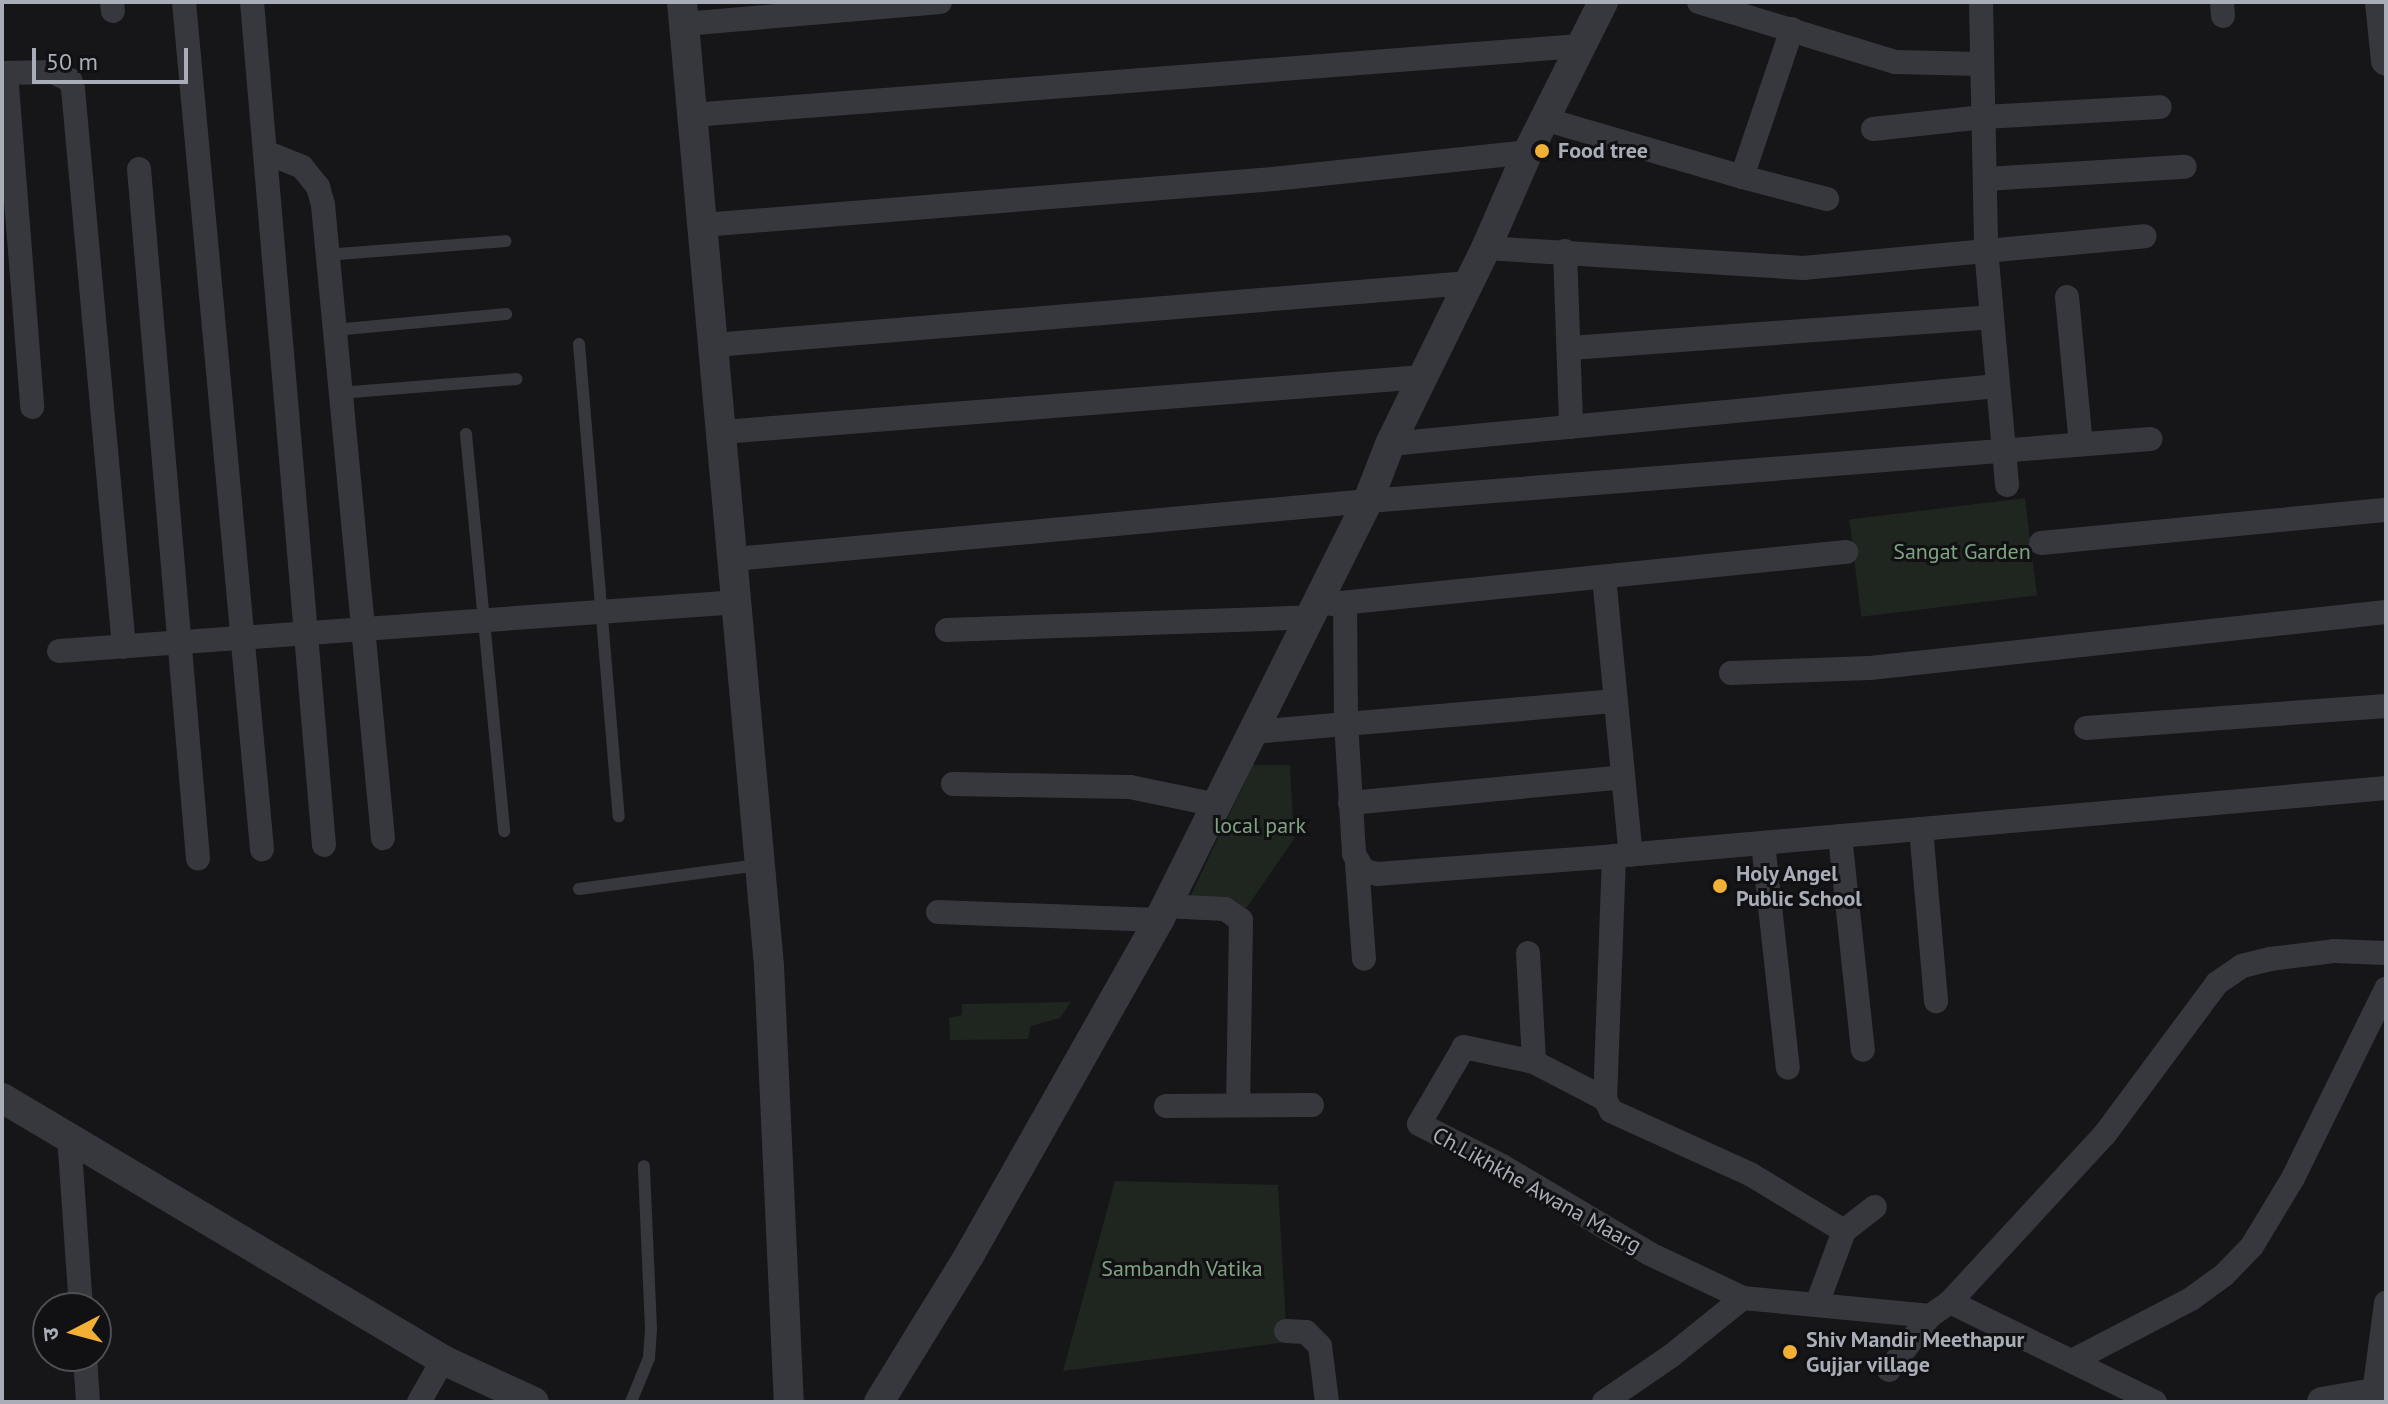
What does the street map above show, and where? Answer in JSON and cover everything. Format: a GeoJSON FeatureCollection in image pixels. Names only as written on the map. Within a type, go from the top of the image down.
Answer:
{"type":"FeatureCollection","features":[{"type":"Feature","properties":{"kind":"street"},"geometry":{"type":"LineString","coordinates":[[184,2],[262,849]]}},
{"type":"Feature","properties":{"kind":"street"},"geometry":{"type":"LineString","coordinates":[[252,2],[324,845]]}},
{"type":"Feature","properties":{"kind":"street"},"geometry":{"type":"LineString","coordinates":[[789,1402],[769,966],[683,13],[940,2]]}},
{"type":"Feature","properties":{"kind":"street"},"geometry":{"type":"LineString","coordinates":[[879,1402],[978,1241],[1162,913],[1253,732],[1324,608],[1390,444],[1486,248],[1579,46],[1603,2]]}},
{"type":"Feature","properties":{"kind":"street"},"geometry":{"type":"LineString","coordinates":[[1699,2],[1895,62],[1981,64]]}},
{"type":"Feature","properties":{"kind":"street"},"geometry":{"type":"LineString","coordinates":[[1981,2],[1986,249],[2007,485]]}},
{"type":"Feature","properties":{"kind":"street"},"geometry":{"type":"LineString","coordinates":[[2380,2],[2386,61]]}},
{"type":"Feature","properties":{"kind":"street"},"geometry":{"type":"LineString","coordinates":[[1742,177],[1792,29]]}},
{"type":"Feature","properties":{"kind":"street"},"geometry":{"type":"LineString","coordinates":[[692,115],[1579,46]]}},
{"type":"Feature","properties":{"kind":"street"},"geometry":{"type":"LineString","coordinates":[[32,407],[4,73],[63,75],[70,80],[73,89],[124,647]]}},
{"type":"Feature","properties":{"kind":"street"},"geometry":{"type":"LineString","coordinates":[[1873,129],[1983,117],[2160,107]]}},
{"type":"Feature","properties":{"kind":"street"},"geometry":{"type":"LineString","coordinates":[[1544,119],[1827,199]]}},
{"type":"Feature","properties":{"kind":"street"},"geometry":{"type":"LineString","coordinates":[[265,152],[302,167],[318,187],[383,838]]}},
{"type":"Feature","properties":{"kind":"street"},"geometry":{"type":"LineString","coordinates":[[703,225],[1273,179],[1528,152]]}},
{"type":"Feature","properties":{"kind":"street"},"geometry":{"type":"LineString","coordinates":[[1986,179],[2185,167]]}},
{"type":"Feature","properties":{"kind":"street"},"geometry":{"type":"LineString","coordinates":[[139,169],[198,858]]}},
{"type":"Feature","properties":{"kind":"street"},"geometry":{"type":"LineString","coordinates":[[1486,248],[1803,268],[2145,236]]}},
{"type":"Feature","properties":{"kind":"street"},"geometry":{"type":"LineString","coordinates":[[1565,251],[1571,348],[1571,427]]}},
{"type":"Feature","properties":{"kind":"street"},"geometry":{"type":"LineString","coordinates":[[714,345],[1468,283]]}},
{"type":"Feature","properties":{"kind":"street"},"geometry":{"type":"LineString","coordinates":[[2067,297],[2081,444]]}},
{"type":"Feature","properties":{"kind":"street"},"geometry":{"type":"LineString","coordinates":[[1571,348],[1991,317]]}},
{"type":"Feature","properties":{"kind":"street"},"geometry":{"type":"LineString","coordinates":[[722,432],[1423,377]]}},
{"type":"Feature","properties":{"kind":"street"},"geometry":{"type":"LineString","coordinates":[[1390,444],[1997,386]]}},
{"type":"Feature","properties":{"kind":"street"},"geometry":{"type":"LineString","coordinates":[[734,559],[1368,501],[2151,439]]}},
{"type":"Feature","properties":{"kind":"street"},"geometry":{"type":"LineString","coordinates":[[2041,543],[2386,510]]}},
{"type":"Feature","properties":{"kind":"street"},"geometry":{"type":"LineString","coordinates":[[947,630],[1324,608],[1846,552]]}},
{"type":"Feature","properties":{"kind":"street"},"geometry":{"type":"LineString","coordinates":[[1604,577],[1623,777],[1623,856],[1605,1099]]}},
{"type":"Feature","properties":{"kind":"street"},"geometry":{"type":"LineString","coordinates":[[59,651],[738,602]]}},
{"type":"Feature","properties":{"kind":"street"},"geometry":{"type":"LineString","coordinates":[[1324,608],[1346,722],[1364,959]]}},
{"type":"Feature","properties":{"kind":"street"},"geometry":{"type":"LineString","coordinates":[[1731,673],[1870,668],[2386,612]]}},
{"type":"Feature","properties":{"kind":"street"},"geometry":{"type":"LineString","coordinates":[[1253,732],[1616,701]]}},
{"type":"Feature","properties":{"kind":"street"},"geometry":{"type":"LineString","coordinates":[[2086,728],[2386,706]]}},
{"type":"Feature","properties":{"kind":"street"},"geometry":{"type":"LineString","coordinates":[[1350,803],[1623,777]]}},
{"type":"Feature","properties":{"kind":"street"},"geometry":{"type":"LineString","coordinates":[[953,784],[1130,787],[1217,805]]}},
{"type":"Feature","properties":{"kind":"street"},"geometry":{"type":"LineString","coordinates":[[1357,864],[1364,871],[1377,874],[1623,856],[2386,788]]}},
{"type":"Feature","properties":{"kind":"street"},"geometry":{"type":"LineString","coordinates":[[1921,829],[1936,1001]]}},
{"type":"Feature","properties":{"kind":"street"},"geometry":{"type":"LineString","coordinates":[[1840,836],[1863,1050]]}},
{"type":"Feature","properties":{"kind":"street"},"geometry":{"type":"LineString","coordinates":[[1763,843],[1788,1068]]}},
{"type":"Feature","properties":{"kind":"street"},"geometry":{"type":"LineString","coordinates":[[938,912],[1162,913],[1225,909],[1241,920],[1238,1105]]}},
{"type":"Feature","properties":{"kind":"street"},"geometry":{"type":"LineString","coordinates":[[1889,1370],[1940,1309],[2105,1134],[2217,983],[2242,966],[2270,959],[2334,951],[2386,953]]}},
{"type":"Feature","properties":{"kind":"street"},"geometry":{"type":"LineString","coordinates":[[1528,953],[1534,1062]]}},
{"type":"Feature","properties":{"kind":"street"},"geometry":{"type":"LineString","coordinates":[[2072,1361],[2191,1299],[2224,1275],[2252,1246],[2293,1178],[2386,989]]}},
{"type":"Feature","properties":{"kind":"street","name":"Ch.Likhkhe Awana Maarg"},"geometry":{"type":"LineString","coordinates":[[1743,1298],[1650,1254],[1502,1166],[1419,1124],[1464,1047],[1534,1062],[1605,1099],[1611,1111],[1622,1117],[1750,1174],[1844,1231]]}},
{"type":"Feature","properties":{"kind":"street"},"geometry":{"type":"LineString","coordinates":[[2,1098],[443,1360],[534,1402]]}},
{"type":"Feature","properties":{"kind":"street"},"geometry":{"type":"LineString","coordinates":[[1166,1106],[1312,1105]]}},
{"type":"Feature","properties":{"kind":"street"},"geometry":{"type":"LineString","coordinates":[[69,1136],[80,1292]]}},
{"type":"Feature","properties":{"kind":"street"},"geometry":{"type":"LineString","coordinates":[[1817,1304],[1844,1231],[1875,1207]]}},
{"type":"Feature","properties":{"kind":"street"},"geometry":{"type":"LineString","coordinates":[[1604,1402],[1671,1356],[1743,1298],[1940,1309],[2072,1361],[2155,1402]]}},
{"type":"Feature","properties":{"kind":"street"},"geometry":{"type":"LineString","coordinates":[[2322,1402],[2380,1392],[2386,1303]]}},
{"type":"Feature","properties":{"kind":"street"},"geometry":{"type":"LineString","coordinates":[[1286,1331],[1306,1332],[1320,1346],[1327,1402]]}},
{"type":"Feature","properties":{"kind":"street"},"geometry":{"type":"LineString","coordinates":[[419,1402],[443,1360]]}},
{"type":"Feature","properties":{"kind":"street"},"geometry":{"type":"LineString","coordinates":[[86,1372],[88,1402]]}},
{"type":"Feature","properties":{"kind":"lane"},"geometry":{"type":"LineString","coordinates":[[325,255],[505,241]]}},
{"type":"Feature","properties":{"kind":"lane"},"geometry":{"type":"LineString","coordinates":[[333,330],[506,314]]}},
{"type":"Feature","properties":{"kind":"lane"},"geometry":{"type":"LineString","coordinates":[[579,344],[619,816]]}},
{"type":"Feature","properties":{"kind":"lane"},"geometry":{"type":"LineString","coordinates":[[339,393],[516,379]]}},
{"type":"Feature","properties":{"kind":"lane"},"geometry":{"type":"LineString","coordinates":[[466,434],[504,831]]}},
{"type":"Feature","properties":{"kind":"lane"},"geometry":{"type":"LineString","coordinates":[[579,889],[760,864]]}},
{"type":"Feature","properties":{"kind":"lane"},"geometry":{"type":"LineString","coordinates":[[631,1402],[649,1358],[651,1329],[644,1166]]}},
{"type":"Feature","properties":{"kind":"green space","name":"Sangat Garden"},"geometry":{"type":"Polygon","coordinates":[[[2025,498],[2037,595],[1861,617],[1849,520],[2025,498]]]}},
{"type":"Feature","properties":{"kind":"green space","name":"local park"},"geometry":{"type":"Polygon","coordinates":[[[1253,765],[1290,765],[1294,839],[1245,910],[1186,905],[1253,765]]]}},
{"type":"Feature","properties":{"kind":"green space"},"geometry":{"type":"Polygon","coordinates":[[[1071,1002],[1060,1018],[1031,1026],[1028,1039],[950,1040],[949,1018],[962,1015],[962,1004],[1071,1002]]]}},
{"type":"Feature","properties":{"kind":"green space","name":"Sambandh Vatika"},"geometry":{"type":"Polygon","coordinates":[[[1115,1181],[1278,1185],[1287,1342],[1063,1371],[1115,1181]]]}},
{"type":"Feature","properties":{"kind":"place","name":"Food tree"},"geometry":{"type":"Point","coordinates":[1542,151]}},
{"type":"Feature","properties":{"kind":"place","name":"Holy Angel Public School"},"geometry":{"type":"Point","coordinates":[1720,886]}},
{"type":"Feature","properties":{"kind":"place","name":"Shiv Mandir Meethapur Gujjar village"},"geometry":{"type":"Point","coordinates":[1790,1352]}}]}
